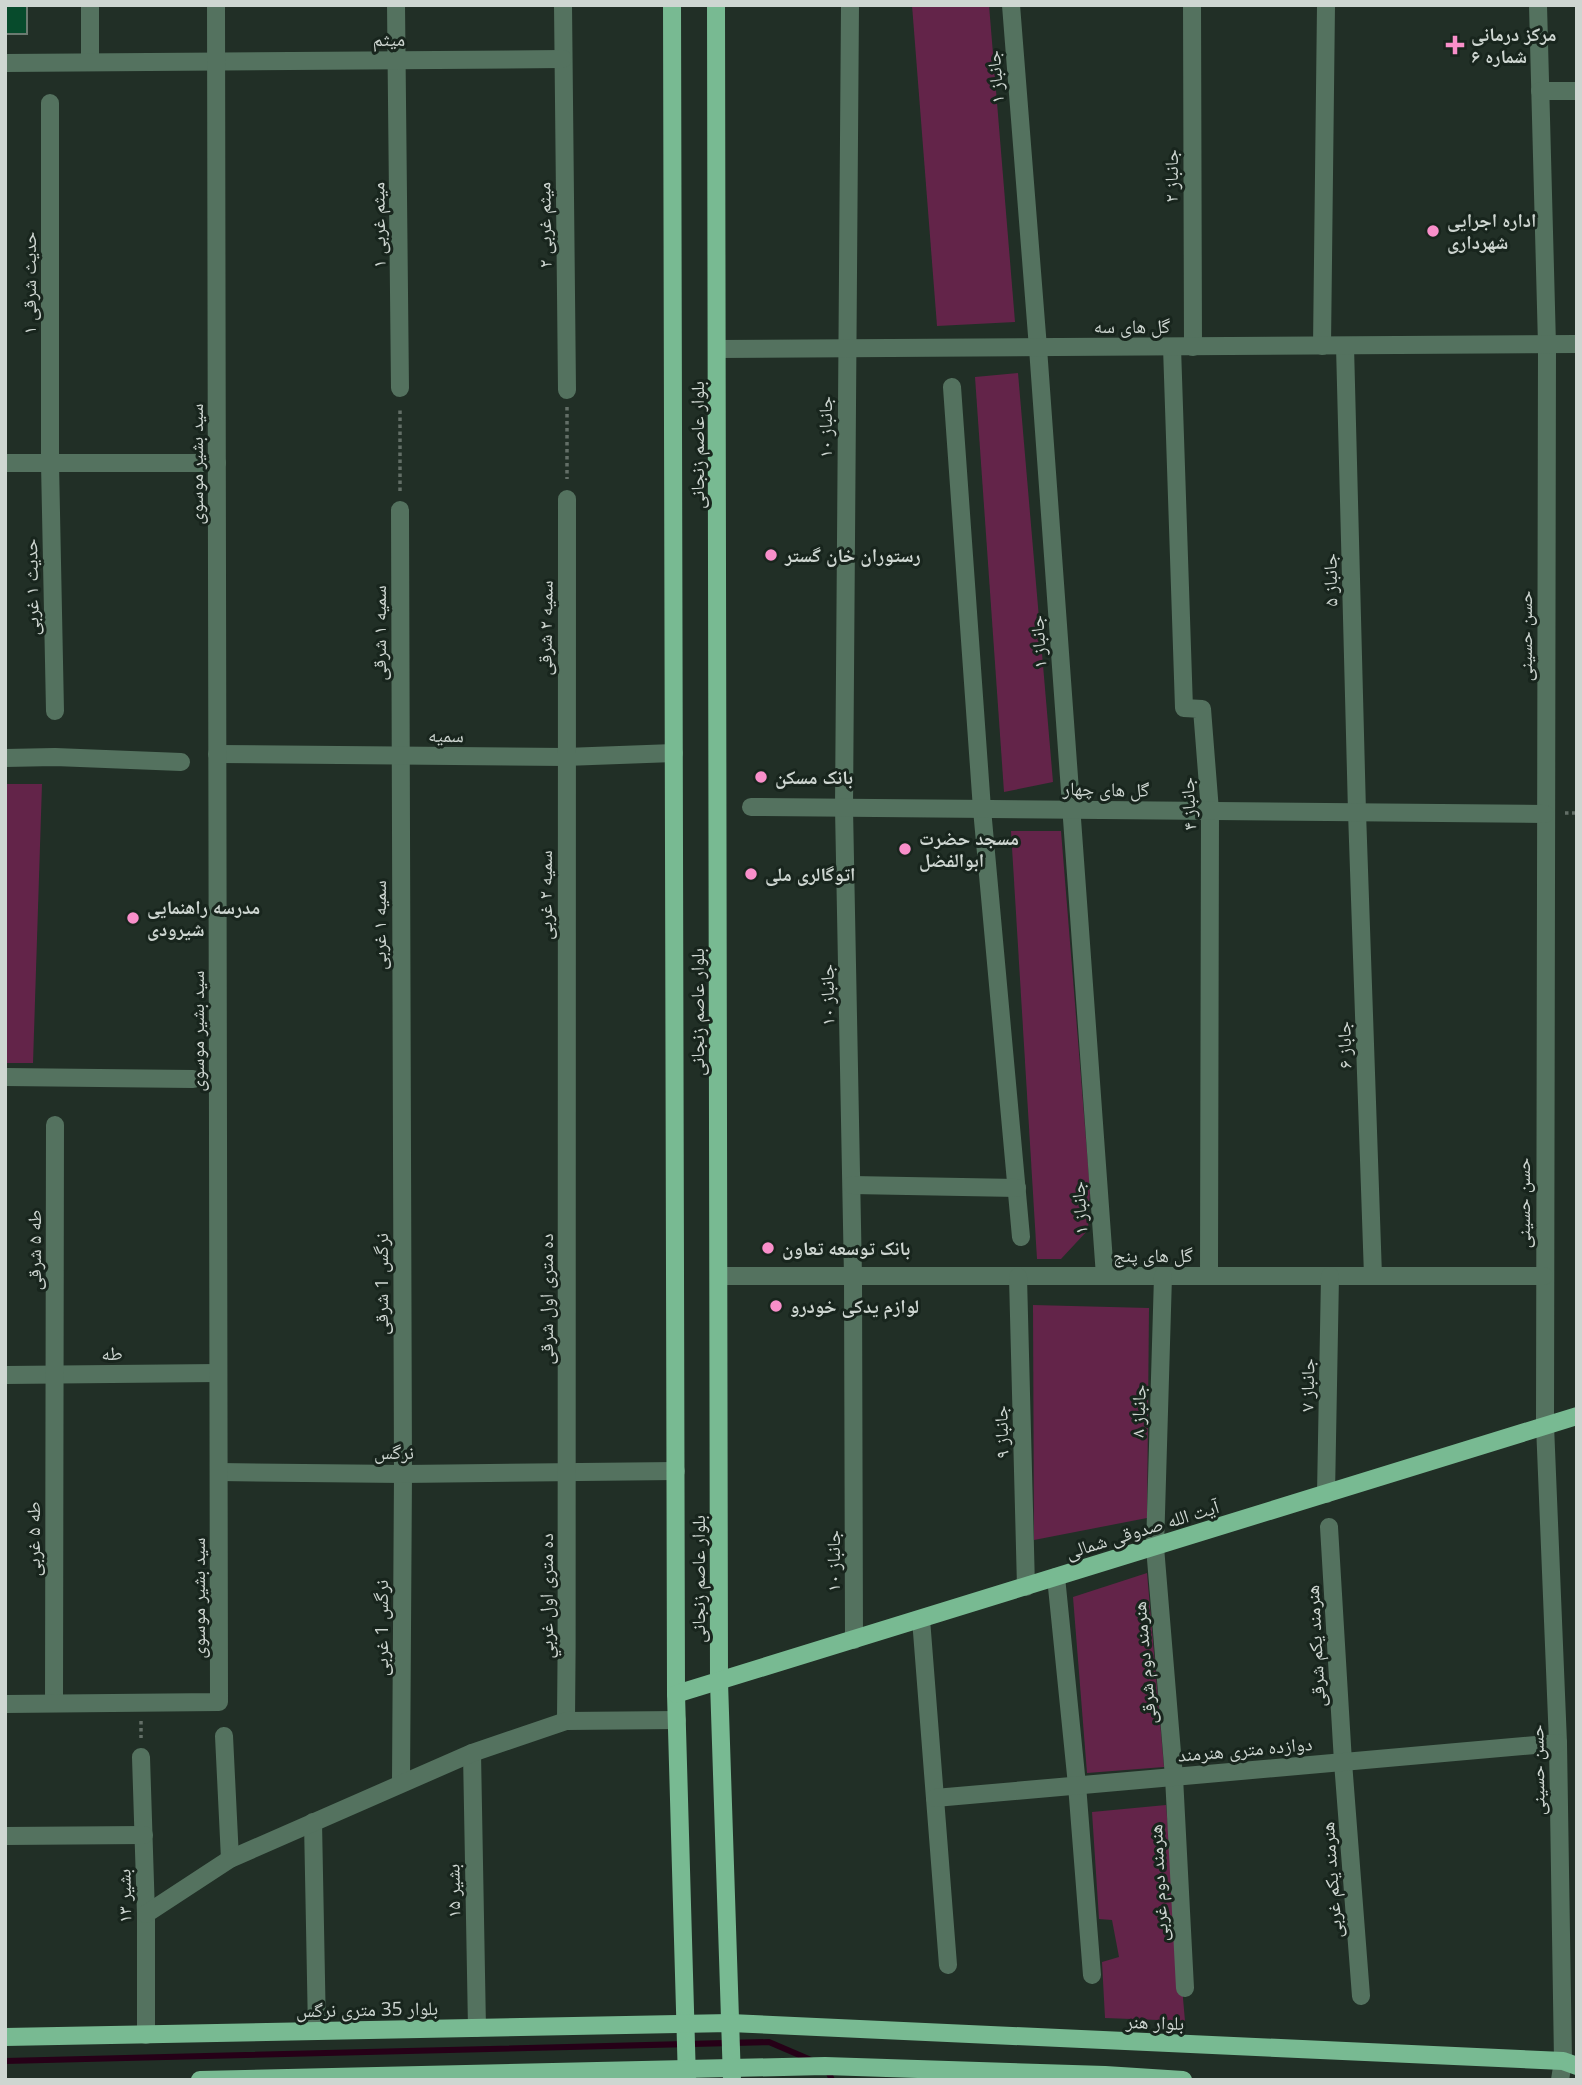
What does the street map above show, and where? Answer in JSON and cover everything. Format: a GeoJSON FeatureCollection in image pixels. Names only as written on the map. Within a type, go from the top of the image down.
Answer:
{"type":"FeatureCollection","features":[{"type":"Feature","properties":{"kind":"main road","name":"بلوار عاصم زنجانی"},"geometry":{"type":"LineString","coordinates":[[673,5],[676,1694],[687,2075]]}},
{"type":"Feature","properties":{"kind":"main road","name":"بلوار عاصم زنجانی"},"geometry":{"type":"LineString","coordinates":[[716,5],[719,1682],[732,2075]]}},
{"type":"Feature","properties":{"kind":"main road","name":"آیت الله صدوقی شمالی"},"geometry":{"type":"LineString","coordinates":[[676,1694],[1577,1416]]}},
{"type":"Feature","properties":{"kind":"main road","name":"بلوار 35 متری نرگس"},"geometry":{"type":"LineString","coordinates":[[5,2037],[730,2021]]}},
{"type":"Feature","properties":{"kind":"main road","name":"بلوار هنر"},"geometry":{"type":"LineString","coordinates":[[730,2021],[1570,2063]]}},
{"type":"Feature","properties":{"kind":"main road"},"geometry":{"type":"LineString","coordinates":[[200,2080],[732,2075],[825,2066],[1183,2080]]}},
{"type":"Feature","properties":{"kind":"street"},"geometry":{"type":"LineString","coordinates":[[90,5],[90,61]]}},
{"type":"Feature","properties":{"kind":"street","name":"سید بشیر موسوی"},"geometry":{"type":"LineString","coordinates":[[5,1704],[219,1702],[216,5]]}},
{"type":"Feature","properties":{"kind":"street","name":"میثم غربی ۱"},"geometry":{"type":"LineString","coordinates":[[396,5],[400,388]]}},
{"type":"Feature","properties":{"kind":"street","name":"میثم غربی ۲"},"geometry":{"type":"LineString","coordinates":[[563,5],[567,390]]}},
{"type":"Feature","properties":{"kind":"street","name":"جانباز ۱۰"},"geometry":{"type":"LineString","coordinates":[[850,5],[844,808],[852,1185],[854,1640]]}},
{"type":"Feature","properties":{"kind":"street","name":"جانباز ۱"},"geometry":{"type":"LineString","coordinates":[[1011,5],[1105,1276]]}},
{"type":"Feature","properties":{"kind":"street","name":"جانباز ۲"},"geometry":{"type":"LineString","coordinates":[[1192,5],[1193,347]]}},
{"type":"Feature","properties":{"kind":"street"},"geometry":{"type":"LineString","coordinates":[[1322,346],[1326,5]]}},
{"type":"Feature","properties":{"kind":"street","name":"حسن حسینی"},"geometry":{"type":"LineString","coordinates":[[1538,5],[1547,345],[1545,1425],[1570,2063],[1560,2080]]}},
{"type":"Feature","properties":{"kind":"street","name":"میثم"},"geometry":{"type":"LineString","coordinates":[[216,62],[563,59]]}},
{"type":"Feature","properties":{"kind":"street"},"geometry":{"type":"LineString","coordinates":[[5,62],[216,62]]}},
{"type":"Feature","properties":{"kind":"street"},"geometry":{"type":"LineString","coordinates":[[1540,91],[1577,91]]}},
{"type":"Feature","properties":{"kind":"street","name":"حدیث شرقی ۱"},"geometry":{"type":"LineString","coordinates":[[50,103],[50,463]]}},
{"type":"Feature","properties":{"kind":"street","name":"گل های سه"},"geometry":{"type":"LineString","coordinates":[[718,349],[1577,344]]}},
{"type":"Feature","properties":{"kind":"street","name":"جانباز ۵"},"geometry":{"type":"LineString","coordinates":[[1345,346],[1357,812]]}},
{"type":"Feature","properties":{"kind":"street","name":"جانباز ۴"},"geometry":{"type":"LineString","coordinates":[[1172,347],[1184,708],[1202,709],[1210,811],[1209,1276]]}},
{"type":"Feature","properties":{"kind":"street"},"geometry":{"type":"LineString","coordinates":[[953,387],[982,809],[1021,1237]]}},
{"type":"Feature","properties":{"kind":"street"},"geometry":{"type":"LineString","coordinates":[[5,463],[216,463]]}},
{"type":"Feature","properties":{"kind":"street","name":"حدیث ۱ غربی"},"geometry":{"type":"LineString","coordinates":[[50,463],[55,711]]}},
{"type":"Feature","properties":{"kind":"street","name":"سمیه ۲ شرقی"},"geometry":{"type":"LineString","coordinates":[[565,757],[567,499]]}},
{"type":"Feature","properties":{"kind":"street","name":"سمیه ۱ شرقی"},"geometry":{"type":"LineString","coordinates":[[400,510],[400,756]]}},
{"type":"Feature","properties":{"kind":"street","name":"سمیه"},"geometry":{"type":"LineString","coordinates":[[217,754],[565,757],[674,753]]}},
{"type":"Feature","properties":{"kind":"street","name":"سمیه ۱ غربی"},"geometry":{"type":"LineString","coordinates":[[400,756],[401,1095]]}},
{"type":"Feature","properties":{"kind":"street"},"geometry":{"type":"LineString","coordinates":[[5,758],[55,757],[181,762]]}},
{"type":"Feature","properties":{"kind":"street","name":"سمیه ۲ غربی"},"geometry":{"type":"LineString","coordinates":[[565,757],[566,1127]]}},
{"type":"Feature","properties":{"kind":"street","name":"گل های چهار"},"geometry":{"type":"LineString","coordinates":[[751,807],[1545,814]]}},
{"type":"Feature","properties":{"kind":"street","name":"جاباز ۶"},"geometry":{"type":"LineString","coordinates":[[1357,812],[1373,1276]]}},
{"type":"Feature","properties":{"kind":"street"},"geometry":{"type":"LineString","coordinates":[[5,1077],[192,1079]]}},
{"type":"Feature","properties":{"kind":"street","name":"نرگس 1 شرقی"},"geometry":{"type":"LineString","coordinates":[[401,1095],[403,1474]]}},
{"type":"Feature","properties":{"kind":"street","name":"طه ۵ شرقی"},"geometry":{"type":"LineString","coordinates":[[54,1375],[55,1125]]}},
{"type":"Feature","properties":{"kind":"street","name":"ده متری اول شرقی"},"geometry":{"type":"LineString","coordinates":[[566,1127],[568,1471]]}},
{"type":"Feature","properties":{"kind":"street"},"geometry":{"type":"LineString","coordinates":[[852,1185],[1017,1188]]}},
{"type":"Feature","properties":{"kind":"street","name":"گل های پنج"},"geometry":{"type":"LineString","coordinates":[[719,1276],[1544,1276]]}},
{"type":"Feature","properties":{"kind":"street","name":"جانباز ۸"},"geometry":{"type":"LineString","coordinates":[[1155,1547],[1163,1276]]}},
{"type":"Feature","properties":{"kind":"street","name":"جانباز ۷"},"geometry":{"type":"LineString","coordinates":[[1326,1493],[1330,1276]]}},
{"type":"Feature","properties":{"kind":"street","name":"جانباز ۹"},"geometry":{"type":"LineString","coordinates":[[1018,1277],[1026,1587]]}},
{"type":"Feature","properties":{"kind":"street","name":"طه"},"geometry":{"type":"LineString","coordinates":[[5,1375],[218,1373]]}},
{"type":"Feature","properties":{"kind":"street","name":"طه ۵ غربی"},"geometry":{"type":"LineString","coordinates":[[54,1375],[54,1703]]}},
{"type":"Feature","properties":{"kind":"street","name":"ده متری اول غربي"},"geometry":{"type":"LineString","coordinates":[[566,1721],[568,1471]]}},
{"type":"Feature","properties":{"kind":"street","name":"نرگس"},"geometry":{"type":"LineString","coordinates":[[219,1472],[403,1474],[676,1471]]}},
{"type":"Feature","properties":{"kind":"street","name":"نرگس 1 غربی"},"geometry":{"type":"LineString","coordinates":[[401,1783],[403,1474]]}},
{"type":"Feature","properties":{"kind":"street","name":"هنرمند یکم شرقی"},"geometry":{"type":"LineString","coordinates":[[1329,1527],[1343,1762]]}},
{"type":"Feature","properties":{"kind":"street","name":"هنرمند دوم شرقی"},"geometry":{"type":"LineString","coordinates":[[1155,1547],[1174,1777]]}},
{"type":"Feature","properties":{"kind":"street"},"geometry":{"type":"LineString","coordinates":[[1056,1577],[1077,1785],[1092,1975]]}},
{"type":"Feature","properties":{"kind":"street"},"geometry":{"type":"LineString","coordinates":[[921,1619],[948,1965]]}},
{"type":"Feature","properties":{"kind":"street"},"geometry":{"type":"LineString","coordinates":[[146,1914],[230,1859],[472,1753],[566,1721],[677,1720]]}},
{"type":"Feature","properties":{"kind":"street"},"geometry":{"type":"LineString","coordinates":[[224,1736],[230,1859]]}},
{"type":"Feature","properties":{"kind":"street","name":"دوازده متری هنرمند"},"geometry":{"type":"LineString","coordinates":[[935,1798],[1558,1743]]}},
{"type":"Feature","properties":{"kind":"street","name":"بشیر ۱۵"},"geometry":{"type":"LineString","coordinates":[[472,1753],[477,2028]]}},
{"type":"Feature","properties":{"kind":"street","name":"بشیر ۱۳"},"geometry":{"type":"LineString","coordinates":[[141,1757],[146,1914],[146,2035]]}},
{"type":"Feature","properties":{"kind":"street","name":"هنرمند یکم غربی"},"geometry":{"type":"LineString","coordinates":[[1343,1762],[1361,1996]]}},
{"type":"Feature","properties":{"kind":"street","name":"هنرمند دوم غربی"},"geometry":{"type":"LineString","coordinates":[[1174,1777],[1185,1988]]}},
{"type":"Feature","properties":{"kind":"street"},"geometry":{"type":"LineString","coordinates":[[313,1822],[317,2031]]}},
{"type":"Feature","properties":{"kind":"street"},"geometry":{"type":"LineString","coordinates":[[5,1836],[144,1835]]}},
{"type":"Feature","properties":{"kind":"path"},"geometry":{"type":"LineString","coordinates":[[400,388],[400,510]]}},
{"type":"Feature","properties":{"kind":"path"},"geometry":{"type":"LineString","coordinates":[[567,390],[567,499]]}},
{"type":"Feature","properties":{"kind":"path"},"geometry":{"type":"LineString","coordinates":[[141,1703],[141,1757]]}},
{"type":"Feature","properties":{"kind":"shaded area"},"geometry":{"type":"Polygon","coordinates":[[[912,5],[989,5],[1015,322],[937,326],[912,5]]]}},
{"type":"Feature","properties":{"kind":"shaded area"},"geometry":{"type":"Polygon","coordinates":[[[1018,373],[1053,782],[1004,792],[975,377],[1018,373]]]}},
{"type":"Feature","properties":{"kind":"shaded area"},"geometry":{"type":"Polygon","coordinates":[[[5,784],[42,784],[33,1063],[5,1063],[5,784]]]}},
{"type":"Feature","properties":{"kind":"shaded area"},"geometry":{"type":"Polygon","coordinates":[[[1011,831],[1061,831],[1090,1189],[1088,1230],[1061,1259],[1037,1259],[1011,831]]]}},
{"type":"Feature","properties":{"kind":"shaded area"},"geometry":{"type":"Polygon","coordinates":[[[1033,1305],[1149,1308],[1147,1518],[1034,1540],[1033,1305]]]}},
{"type":"Feature","properties":{"kind":"shaded area"},"geometry":{"type":"Polygon","coordinates":[[[1147,1573],[1164,1767],[1087,1773],[1073,1597],[1147,1573]]]}},
{"type":"Feature","properties":{"kind":"shaded area"},"geometry":{"type":"Polygon","coordinates":[[[1166,1805],[1185,2021],[1105,2018],[1102,1962],[1119,1957],[1112,1920],[1099,1919],[1092,1812],[1166,1805]]]}},
{"type":"Feature","properties":{"kind":"building"},"geometry":{"type":"Polygon","coordinates":[[[5,5],[27,5],[27,34],[5,34],[5,5]]]}},
{"type":"Feature","properties":{"kind":"waterway"},"geometry":{"type":"LineString","coordinates":[[5,2061],[769,2042],[811,2060]]}},
{"type":"Feature","properties":{"kind":"waterway"},"geometry":{"type":"LineString","coordinates":[[827,2069],[832,2080]]}},
{"type":"Feature","properties":{"kind":"place","name":"مرکز درمانی شماره ۶"},"geometry":{"type":"Point","coordinates":[1455,45]}},
{"type":"Feature","properties":{"kind":"place","name":"اداره اجرایی شهرداری"},"geometry":{"type":"Point","coordinates":[1433,231]}},
{"type":"Feature","properties":{"kind":"place","name":"رستوران خان گستر"},"geometry":{"type":"Point","coordinates":[771,555]}},
{"type":"Feature","properties":{"kind":"place","name":"بانک مسکن"},"geometry":{"type":"Point","coordinates":[761,777]}},
{"type":"Feature","properties":{"kind":"place","name":"مسجد حضرت ابوالفضل"},"geometry":{"type":"Point","coordinates":[905,849]}},
{"type":"Feature","properties":{"kind":"place","name":"اتوگالری ملی"},"geometry":{"type":"Point","coordinates":[751,874]}},
{"type":"Feature","properties":{"kind":"place","name":"مدرسه راهنمایی شیرودی"},"geometry":{"type":"Point","coordinates":[133,918]}},
{"type":"Feature","properties":{"kind":"place","name":"بانک توسعه تعاون"},"geometry":{"type":"Point","coordinates":[768,1248]}},
{"type":"Feature","properties":{"kind":"place","name":"لوازم یدکی خودرو"},"geometry":{"type":"Point","coordinates":[776,1306]}}]}
